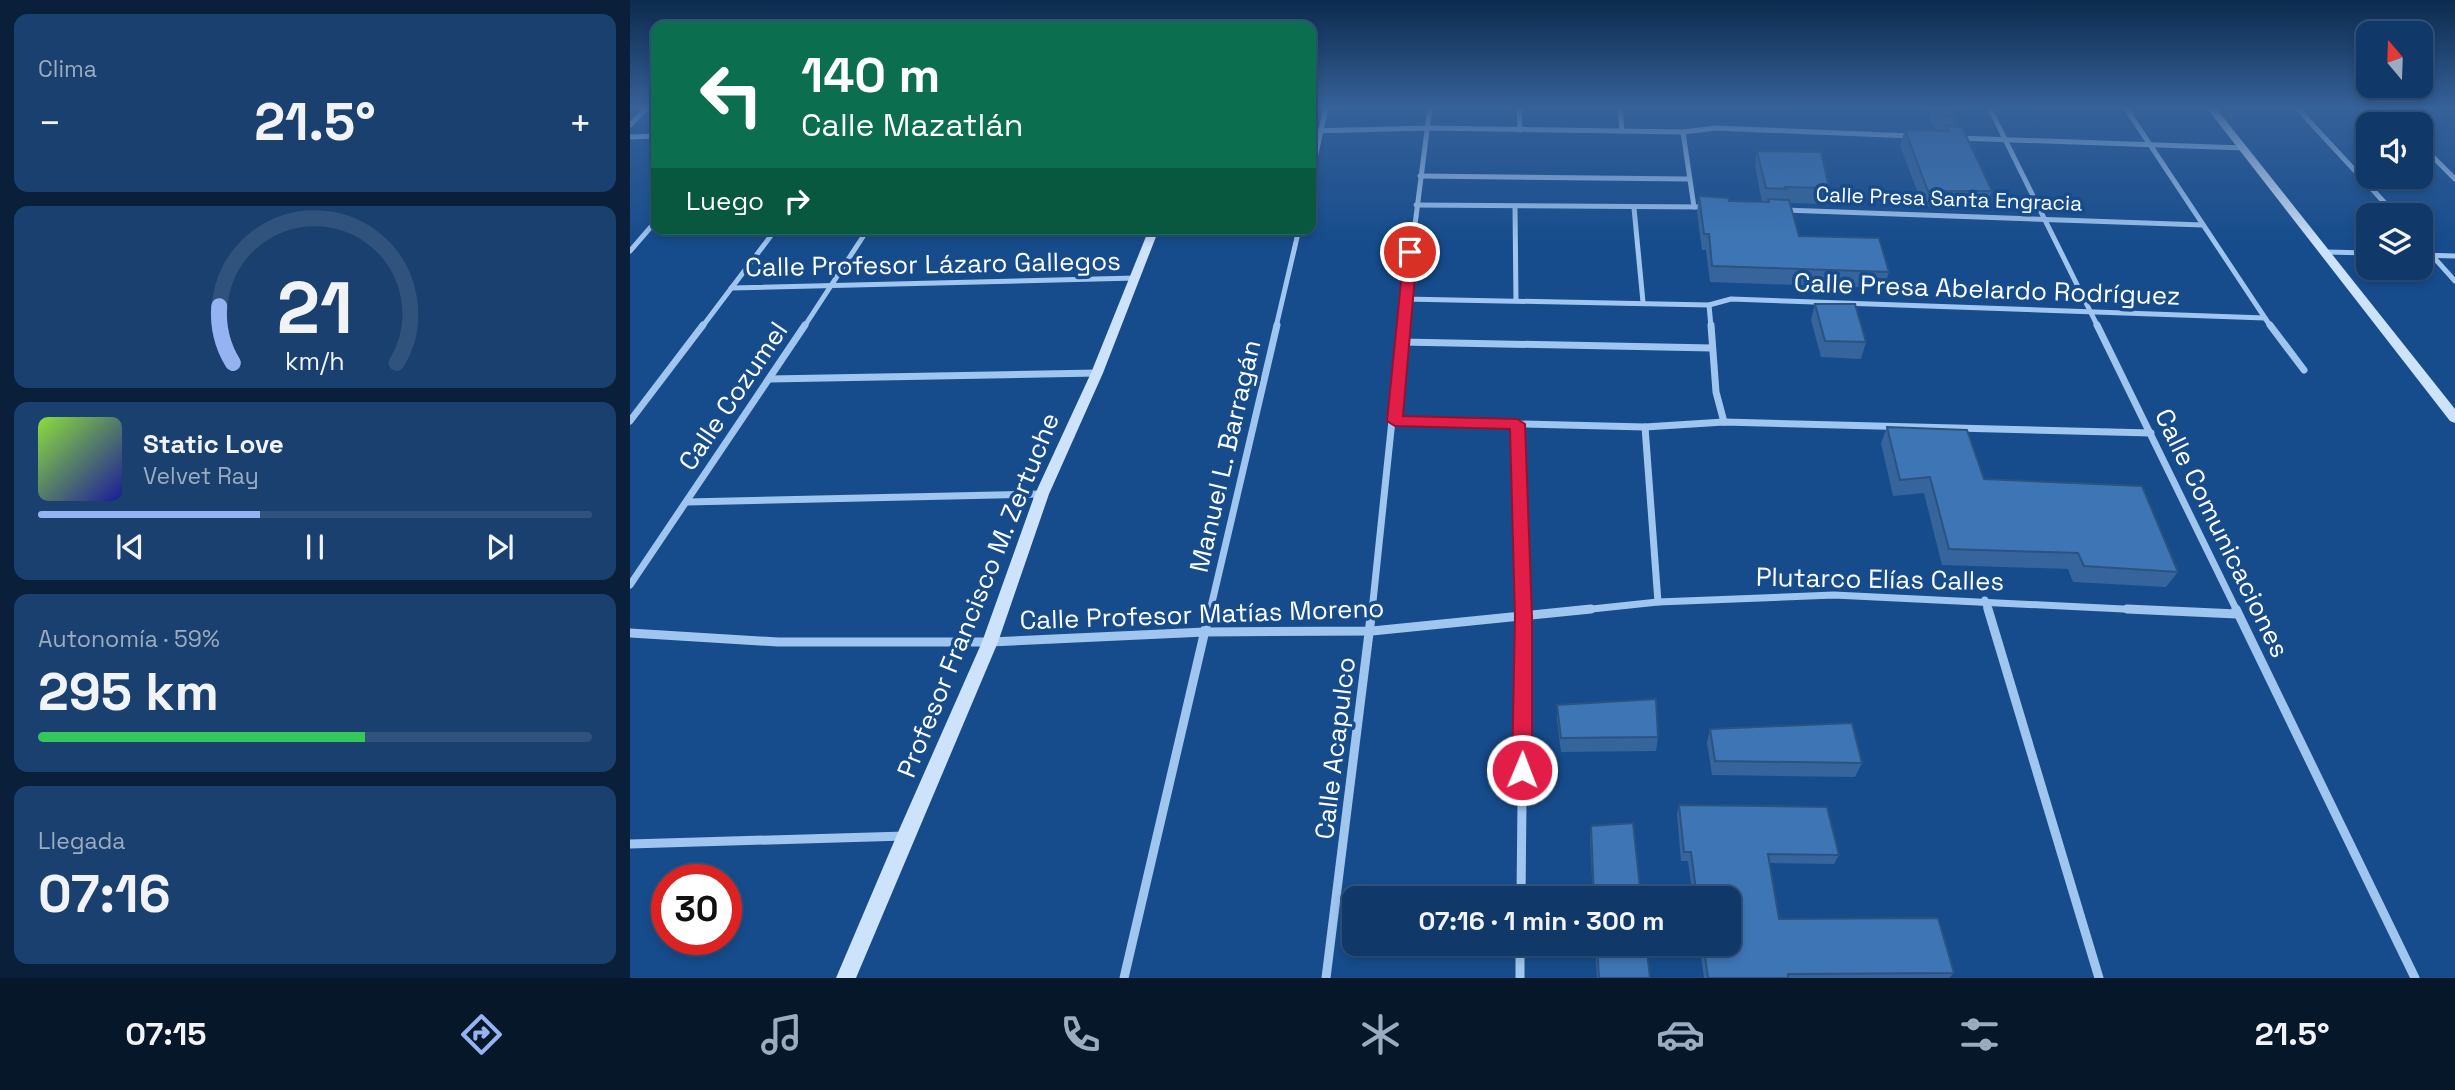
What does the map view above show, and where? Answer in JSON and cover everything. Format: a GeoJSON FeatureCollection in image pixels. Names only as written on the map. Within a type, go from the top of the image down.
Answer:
{"type":"FeatureCollection","features":[{"type":"Feature","properties":{"kind":"street","name":"Calle Acapulco"},"geometry":{"type":"LineString","coordinates":[[1326,978],[1372,631],[1395,421],[1404,299],[1424,153]]}},
{"type":"Feature","properties":{"kind":"street"},"geometry":{"type":"LineString","coordinates":[[1686,153],[1694,207]]}},
{"type":"Feature","properties":{"kind":"street","name":"Calle Comunicaciones"},"geometry":{"type":"LineString","coordinates":[[2011,153],[2151,433],[2414,978]]}},
{"type":"Feature","properties":{"kind":"street"},"geometry":{"type":"LineString","coordinates":[[2155,153],[2265,318],[2304,370]]}},
{"type":"Feature","properties":{"kind":"street"},"geometry":{"type":"LineString","coordinates":[[2248,153],[2455,418]]}},
{"type":"Feature","properties":{"kind":"street"},"geometry":{"type":"LineString","coordinates":[[2338,153],[2385,203]]}},
{"type":"Feature","properties":{"kind":"street"},"geometry":{"type":"LineString","coordinates":[[2433,157],[2455,178]]}},
{"type":"Feature","properties":{"kind":"street"},"geometry":{"type":"LineString","coordinates":[[1420,176],[1689,179]]}},
{"type":"Feature","properties":{"kind":"street"},"geometry":{"type":"LineString","coordinates":[[1416,205],[1721,208]]}},
{"type":"Feature","properties":{"kind":"street"},"geometry":{"type":"LineString","coordinates":[[1515,208],[1516,300]]}},
{"type":"Feature","properties":{"kind":"street"},"geometry":{"type":"LineString","coordinates":[[1634,208],[1643,302]]}},
{"type":"Feature","properties":{"kind":"street","name":"Calle Presa Santa Engracia"},"geometry":{"type":"LineString","coordinates":[[1775,209],[2203,225]]}},
{"type":"Feature","properties":{"kind":"street"},"geometry":{"type":"LineString","coordinates":[[630,251],[651,227]]}},
{"type":"Feature","properties":{"kind":"street"},"geometry":{"type":"LineString","coordinates":[[630,421],[771,235]]}},
{"type":"Feature","properties":{"kind":"street","name":"Calle Cozumel"},"geometry":{"type":"LineString","coordinates":[[630,585],[832,286],[863,235]]}},
{"type":"Feature","properties":{"kind":"street","name":"Profesor Francisco M. Zertuche"},"geometry":{"type":"LineString","coordinates":[[846,978],[990,642],[1042,494],[1097,373],[1152,235]]}},
{"type":"Feature","properties":{"kind":"street","name":"Manuel L. Barragán"},"geometry":{"type":"LineString","coordinates":[[1124,978],[1298,235]]}},
{"type":"Feature","properties":{"kind":"street"},"geometry":{"type":"LineString","coordinates":[[2327,252],[2356,253]]}},
{"type":"Feature","properties":{"kind":"street"},"geometry":{"type":"LineString","coordinates":[[2433,255],[2455,256]]}},
{"type":"Feature","properties":{"kind":"street"},"geometry":{"type":"LineString","coordinates":[[2433,256],[2455,281]]}},
{"type":"Feature","properties":{"kind":"street","name":"Calle Profesor Lázaro Gallegos"},"geometry":{"type":"LineString","coordinates":[[731,288],[1136,278]]}},
{"type":"Feature","properties":{"kind":"street","name":"Calle Presa Abelardo Rodríguez"},"geometry":{"type":"LineString","coordinates":[[1404,299],[1709,305],[1731,299],[2265,318]]}},
{"type":"Feature","properties":{"kind":"street"},"geometry":{"type":"LineString","coordinates":[[1709,305],[1716,392],[1724,422]]}},
{"type":"Feature","properties":{"kind":"street"},"geometry":{"type":"LineString","coordinates":[[1402,342],[1713,348]]}},
{"type":"Feature","properties":{"kind":"street"},"geometry":{"type":"LineString","coordinates":[[770,379],[1097,373]]}},
{"type":"Feature","properties":{"kind":"street"},"geometry":{"type":"LineString","coordinates":[[1395,421],[1645,427],[1724,422],[2151,433]]}},
{"type":"Feature","properties":{"kind":"street"},"geometry":{"type":"LineString","coordinates":[[1517,424],[1524,617],[1521,886]]}},
{"type":"Feature","properties":{"kind":"street"},"geometry":{"type":"LineString","coordinates":[[1645,427],[1658,602]]}},
{"type":"Feature","properties":{"kind":"street"},"geometry":{"type":"LineString","coordinates":[[687,502],[1042,494]]}},
{"type":"Feature","properties":{"kind":"street","name":"Plutarco Elías Calles"},"geometry":{"type":"LineString","coordinates":[[1524,617],[1658,602],[1834,595],[1985,600],[2237,614]]}},
{"type":"Feature","properties":{"kind":"street"},"geometry":{"type":"LineString","coordinates":[[1985,600],[2099,978]]}},
{"type":"Feature","properties":{"kind":"street","name":"Calle Profesor Matías Moreno"},"geometry":{"type":"LineString","coordinates":[[630,633],[778,642],[990,642],[1205,632],[1372,631],[1524,617]]}},
{"type":"Feature","properties":{"kind":"street"},"geometry":{"type":"LineString","coordinates":[[630,844],[905,836]]}},
{"type":"Feature","properties":{"kind":"street"},"geometry":{"type":"LineString","coordinates":[[1520,956],[1520,978]]}},
{"type":"Feature","properties":{"kind":"building"},"geometry":{"type":"Polygon","coordinates":[[[1757,153],[1821,153],[1829,188],[1766,188],[1757,153]]]}},
{"type":"Feature","properties":{"kind":"building"},"geometry":{"type":"Polygon","coordinates":[[[1914,153],[1974,153],[1992,191],[1928,191],[1914,153]]]}},
{"type":"Feature","properties":{"kind":"building"},"geometry":{"type":"Polygon","coordinates":[[[1699,196],[1728,198],[1729,201],[1789,200],[1799,236],[1879,238],[1889,272],[1712,266],[1709,234],[1704,234],[1699,196]]]}},
{"type":"Feature","properties":{"kind":"building"},"geometry":{"type":"Polygon","coordinates":[[[1815,304],[1855,304],[1866,342],[1825,341],[1815,304]]]}},
{"type":"Feature","properties":{"kind":"building"},"geometry":{"type":"Polygon","coordinates":[[[1887,427],[1967,430],[1984,479],[2142,486],[2178,572],[2084,566],[2078,553],[1949,549],[1930,477],[1900,480],[1887,427]]]}},
{"type":"Feature","properties":{"kind":"building"},"geometry":{"type":"Polygon","coordinates":[[[1656,699],[1658,737],[1561,738],[1557,705],[1656,699]]]}},
{"type":"Feature","properties":{"kind":"building"},"geometry":{"type":"Polygon","coordinates":[[[1852,723],[1862,763],[1715,761],[1710,729],[1852,723]]]}},
{"type":"Feature","properties":{"kind":"building"},"geometry":{"type":"Polygon","coordinates":[[[1679,805],[1827,807],[1839,855],[1768,854],[1779,919],[1938,918],[1954,973],[1788,974],[1788,978],[1708,978],[1705,956],[1741,956],[1741,886],[1695,886],[1691,852],[1684,852],[1679,805]]]}},
{"type":"Feature","properties":{"kind":"building"},"geometry":{"type":"Polygon","coordinates":[[[1633,823],[1640,886],[1594,886],[1591,826],[1633,823]]]}},
{"type":"Feature","properties":{"kind":"building"},"geometry":{"type":"Polygon","coordinates":[[[1598,956],[1647,956],[1650,978],[1599,978],[1598,956]]]}},
{"type":"Feature","properties":{"kind":"route"},"geometry":{"type":"LineString","coordinates":[[1410,252],[1395,421],[1517,424],[1524,617],[1522,770]]}}]}
